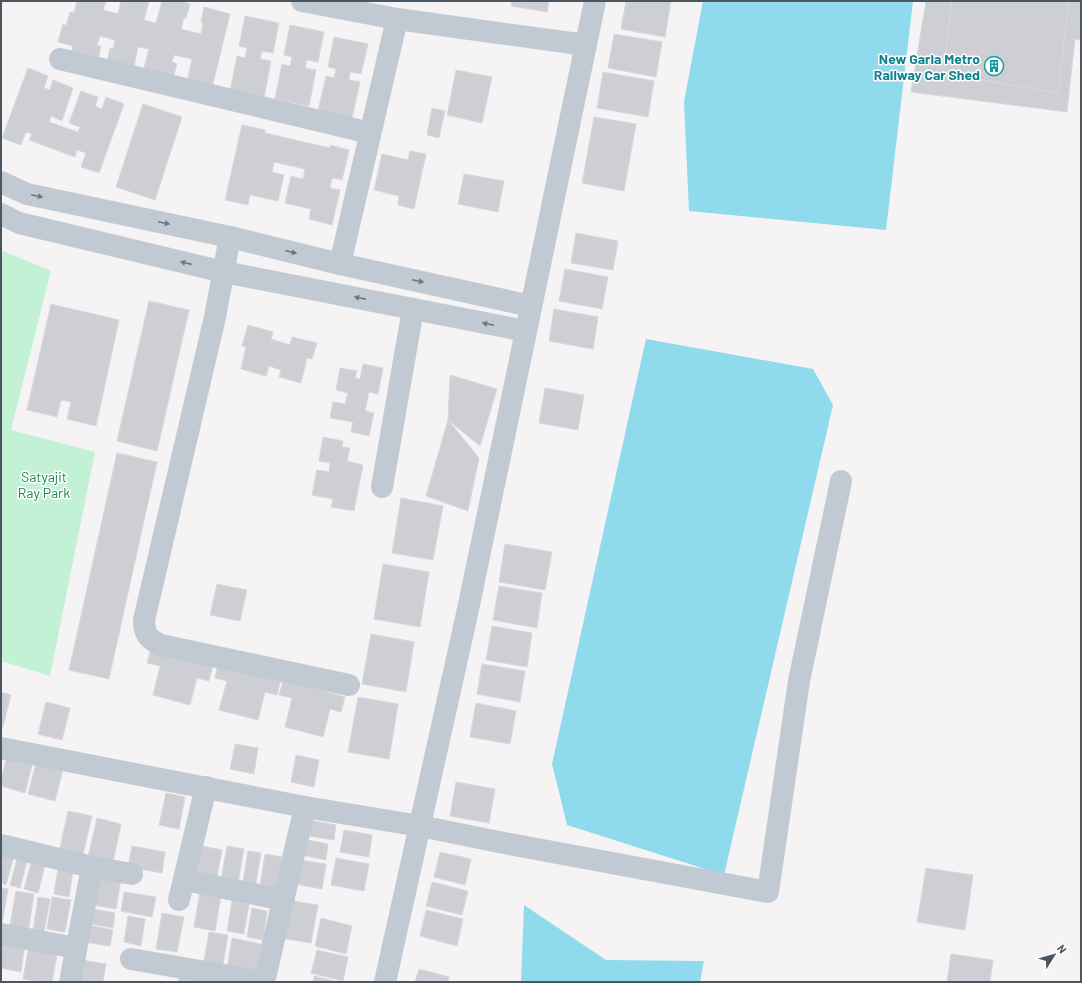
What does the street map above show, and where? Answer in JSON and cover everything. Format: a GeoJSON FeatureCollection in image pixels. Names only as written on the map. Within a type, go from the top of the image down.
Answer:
{"type":"FeatureCollection","features":[{"type":"Feature","properties":{"kind":"street"},"geometry":{"type":"LineString","coordinates":[[302,1],[397,19],[586,45]]}},
{"type":"Feature","properties":{"kind":"street"},"geometry":{"type":"LineString","coordinates":[[385,982],[467,614],[595,1]]}},
{"type":"Feature","properties":{"kind":"street"},"geometry":{"type":"LineString","coordinates":[[340,264],[397,19]]}},
{"type":"Feature","properties":{"kind":"street"},"geometry":{"type":"LineString","coordinates":[[60,59],[370,132]]}},
{"type":"Feature","properties":{"kind":"street"},"geometry":{"type":"LineString","coordinates":[[1,182],[27,194],[230,237],[340,264],[531,306]]}},
{"type":"Feature","properties":{"kind":"street"},"geometry":{"type":"LineString","coordinates":[[1,214],[19,223],[224,272],[526,331]]}},
{"type":"Feature","properties":{"kind":"street"},"geometry":{"type":"LineString","coordinates":[[230,237],[215,317],[144,620],[144,629],[152,641],[161,645],[349,685]]}},
{"type":"Feature","properties":{"kind":"street"},"geometry":{"type":"LineString","coordinates":[[382,487],[413,309]]}},
{"type":"Feature","properties":{"kind":"street"},"geometry":{"type":"LineString","coordinates":[[2,753],[420,826],[768,892],[799,681],[841,481]]}},
{"type":"Feature","properties":{"kind":"street"},"geometry":{"type":"LineString","coordinates":[[206,788],[181,890],[284,900]]}},
{"type":"Feature","properties":{"kind":"street"},"geometry":{"type":"LineString","coordinates":[[131,959],[264,982],[305,807]]}},
{"type":"Feature","properties":{"kind":"street"},"geometry":{"type":"LineString","coordinates":[[1,845],[92,867],[132,874]]}},
{"type":"Feature","properties":{"kind":"street"},"geometry":{"type":"LineString","coordinates":[[70,982],[92,867]]}},
{"type":"Feature","properties":{"kind":"street"},"geometry":{"type":"LineString","coordinates":[[1,934],[76,948]]}},
{"type":"Feature","properties":{"kind":"green space","name":"Satyajit Ray Park"},"geometry":{"type":"Polygon","coordinates":[[[1,250],[51,271],[11,430],[95,452],[50,676],[1,661],[1,250]]]}},
{"type":"Feature","properties":{"kind":"water"},"geometry":{"type":"Polygon","coordinates":[[[703,1],[913,1],[886,230],[689,211],[684,102],[703,1]]]}},
{"type":"Feature","properties":{"kind":"water"},"geometry":{"type":"Polygon","coordinates":[[[646,339],[813,369],[833,405],[724,875],[567,825],[552,764],[646,339]]]}},
{"type":"Feature","properties":{"kind":"water"},"geometry":{"type":"Polygon","coordinates":[[[524,905],[606,960],[704,961],[700,982],[521,982],[524,905]]]}},
{"type":"Feature","properties":{"kind":"building"},"geometry":{"type":"Polygon","coordinates":[[[77,1],[106,1],[103,10],[118,14],[121,1],[149,1],[144,20],[156,23],[162,1],[180,1],[190,4],[181,29],[201,34],[203,23],[201,22],[204,7],[230,14],[211,92],[186,86],[192,59],[174,55],[172,62],[177,64],[172,82],[142,75],[149,49],[138,47],[133,72],[106,66],[110,48],[113,49],[115,40],[100,36],[97,45],[101,46],[98,60],[71,54],[73,46],[58,42],[63,24],[66,26],[70,12],[74,13],[77,1]]]}},
{"type":"Feature","properties":{"kind":"building"},"geometry":{"type":"Polygon","coordinates":[[[512,1],[549,1],[547,12],[511,6],[512,1]]]}},
{"type":"Feature","properties":{"kind":"building"},"geometry":{"type":"Polygon","coordinates":[[[626,1],[671,1],[665,37],[621,29],[626,1]]]}},
{"type":"Feature","properties":{"kind":"building","name":"New Garia Metro Railway Car Shed"},"geometry":{"type":"Polygon","coordinates":[[[926,1],[1081,1],[1081,40],[1075,39],[1067,112],[911,92],[926,1]]]}},
{"type":"Feature","properties":{"kind":"building","name":"New Garia Metro Railway Car Shed"},"geometry":{"type":"Polygon","coordinates":[[[952,1],[1069,1],[1058,93],[943,73],[952,1]]]}},
{"type":"Feature","properties":{"kind":"building"},"geometry":{"type":"Polygon","coordinates":[[[245,16],[279,23],[273,53],[262,51],[260,59],[271,61],[264,98],[230,91],[237,56],[245,58],[247,48],[239,46],[245,16]]]}},
{"type":"Feature","properties":{"kind":"building"},"geometry":{"type":"Polygon","coordinates":[[[290,25],[324,32],[318,62],[307,60],[305,68],[316,70],[309,106],[275,99],[282,64],[290,66],[292,57],[284,55],[290,25]]]}},
{"type":"Feature","properties":{"kind":"building"},"geometry":{"type":"Polygon","coordinates":[[[614,34],[662,42],[656,77],[608,68],[614,34]]]}},
{"type":"Feature","properties":{"kind":"building"},"geometry":{"type":"Polygon","coordinates":[[[334,37],[368,44],[361,74],[350,72],[349,80],[360,82],[352,118],[318,111],[326,76],[334,78],[336,69],[328,67],[334,37]]]}},
{"type":"Feature","properties":{"kind":"building"},"geometry":{"type":"Polygon","coordinates":[[[28,68],[48,76],[44,88],[50,90],[53,80],[73,88],[62,121],[51,116],[49,122],[78,132],[80,127],[69,123],[81,91],[98,97],[95,106],[102,109],[106,97],[124,104],[99,173],[81,167],[86,153],[77,150],[75,157],[29,140],[32,134],[26,132],[21,145],[2,138],[28,68]]]}},
{"type":"Feature","properties":{"kind":"building"},"geometry":{"type":"Polygon","coordinates":[[[456,70],[492,77],[482,123],[447,115],[456,70]]]}},
{"type":"Feature","properties":{"kind":"building"},"geometry":{"type":"Polygon","coordinates":[[[603,72],[654,81],[648,117],[597,108],[603,72]]]}},
{"type":"Feature","properties":{"kind":"building"},"geometry":{"type":"Polygon","coordinates":[[[143,104],[182,117],[155,200],[116,187],[143,104]]]}},
{"type":"Feature","properties":{"kind":"building"},"geometry":{"type":"Polygon","coordinates":[[[432,108],[445,111],[439,138],[427,135],[432,108]]]}},
{"type":"Feature","properties":{"kind":"building"},"geometry":{"type":"Polygon","coordinates":[[[594,117],[636,124],[624,191],[582,183],[594,117]]]}},
{"type":"Feature","properties":{"kind":"building"},"geometry":{"type":"Polygon","coordinates":[[[242,125],[265,130],[265,133],[330,148],[330,145],[349,150],[342,180],[332,178],[330,188],[340,190],[332,225],[309,219],[311,209],[285,203],[291,176],[303,179],[305,169],[274,162],[272,172],[284,175],[278,201],[250,195],[248,205],[225,200],[242,125]]]}},
{"type":"Feature","properties":{"kind":"building"},"geometry":{"type":"Polygon","coordinates":[[[410,151],[426,154],[414,209],[398,205],[399,196],[374,190],[382,154],[408,160],[410,151]]]}},
{"type":"Feature","properties":{"kind":"building"},"geometry":{"type":"Polygon","coordinates":[[[464,174],[504,181],[498,212],[458,204],[464,174]]]}},
{"type":"Feature","properties":{"kind":"building"},"geometry":{"type":"Polygon","coordinates":[[[576,233],[618,241],[613,270],[571,263],[576,233]]]}},
{"type":"Feature","properties":{"kind":"building"},"geometry":{"type":"Polygon","coordinates":[[[565,269],[608,277],[602,309],[559,301],[565,269]]]}},
{"type":"Feature","properties":{"kind":"building"},"geometry":{"type":"Polygon","coordinates":[[[149,301],[189,310],[157,451],[117,441],[149,301]]]}},
{"type":"Feature","properties":{"kind":"building"},"geometry":{"type":"Polygon","coordinates":[[[51,304],[119,320],[96,426],[67,419],[71,402],[61,400],[57,417],[27,410],[51,304]]]}},
{"type":"Feature","properties":{"kind":"building"},"geometry":{"type":"Polygon","coordinates":[[[554,309],[598,317],[593,349],[549,341],[554,309]]]}},
{"type":"Feature","properties":{"kind":"building"},"geometry":{"type":"Polygon","coordinates":[[[248,325],[273,332],[271,339],[290,345],[292,337],[317,343],[312,359],[307,358],[301,383],[279,377],[281,370],[269,366],[266,376],[241,369],[246,347],[242,346],[248,325]]]}},
{"type":"Feature","properties":{"kind":"building"},"geometry":{"type":"Polygon","coordinates":[[[363,364],[383,368],[378,394],[369,392],[365,411],[374,413],[369,436],[351,432],[353,422],[330,418],[333,402],[345,404],[348,393],[336,390],[340,368],[357,371],[355,378],[360,379],[363,364]]]}},
{"type":"Feature","properties":{"kind":"building"},"geometry":{"type":"Polygon","coordinates":[[[450,375],[497,389],[480,446],[448,420],[450,375]]]}},
{"type":"Feature","properties":{"kind":"building"},"geometry":{"type":"Polygon","coordinates":[[[545,388],[584,395],[578,430],[539,423],[545,388]]]}},
{"type":"Feature","properties":{"kind":"building"},"geometry":{"type":"Polygon","coordinates":[[[448,420],[479,458],[468,511],[426,496],[448,420]]]}},
{"type":"Feature","properties":{"kind":"building"},"geometry":{"type":"Polygon","coordinates":[[[323,437],[343,441],[342,447],[350,448],[347,461],[363,465],[354,511],[331,507],[333,499],[312,495],[317,470],[329,472],[330,463],[319,461],[323,437]]]}},
{"type":"Feature","properties":{"kind":"building"},"geometry":{"type":"Polygon","coordinates":[[[117,453],[157,462],[109,679],[69,670],[117,453]]]}},
{"type":"Feature","properties":{"kind":"building"},"geometry":{"type":"Polygon","coordinates":[[[401,498],[443,506],[433,560],[392,553],[401,498]]]}},
{"type":"Feature","properties":{"kind":"building"},"geometry":{"type":"Polygon","coordinates":[[[505,544],[552,552],[545,590],[499,582],[505,544]]]}},
{"type":"Feature","properties":{"kind":"building"},"geometry":{"type":"Polygon","coordinates":[[[383,564],[429,572],[420,627],[374,619],[383,564]]]}},
{"type":"Feature","properties":{"kind":"building"},"geometry":{"type":"Polygon","coordinates":[[[217,584],[247,590],[240,621],[210,615],[217,584]]]}},
{"type":"Feature","properties":{"kind":"building"},"geometry":{"type":"Polygon","coordinates":[[[499,586],[542,593],[537,628],[493,620],[499,586]]]}},
{"type":"Feature","properties":{"kind":"building"},"geometry":{"type":"Polygon","coordinates":[[[492,626],[532,633],[527,667],[486,660],[492,626]]]}},
{"type":"Feature","properties":{"kind":"building"},"geometry":{"type":"Polygon","coordinates":[[[371,634],[414,642],[406,692],[362,684],[371,634]]]}},
{"type":"Feature","properties":{"kind":"building"},"geometry":{"type":"Polygon","coordinates":[[[151,648],[213,665],[209,681],[197,678],[190,705],[153,695],[160,666],[147,663],[151,648]]]}},
{"type":"Feature","properties":{"kind":"building"},"geometry":{"type":"Polygon","coordinates":[[[218,663],[281,679],[277,695],[265,692],[258,720],[219,710],[227,681],[215,678],[218,663]]]}},
{"type":"Feature","properties":{"kind":"building"},"geometry":{"type":"Polygon","coordinates":[[[482,664],[525,671],[520,702],[477,694],[482,664]]]}},
{"type":"Feature","properties":{"kind":"building"},"geometry":{"type":"Polygon","coordinates":[[[283,680],[345,697],[341,712],[330,709],[323,737],[285,727],[292,698],[279,695],[283,680]]]}},
{"type":"Feature","properties":{"kind":"building"},"geometry":{"type":"Polygon","coordinates":[[[1,692],[11,695],[3,727],[1,727],[1,692]]]}},
{"type":"Feature","properties":{"kind":"building"},"geometry":{"type":"Polygon","coordinates":[[[358,697],[398,704],[389,759],[348,752],[358,697]]]}},
{"type":"Feature","properties":{"kind":"building"},"geometry":{"type":"Polygon","coordinates":[[[46,702],[70,708],[62,740],[38,734],[46,702]]]}},
{"type":"Feature","properties":{"kind":"building"},"geometry":{"type":"Polygon","coordinates":[[[476,703],[516,711],[510,744],[470,737],[476,703]]]}},
{"type":"Feature","properties":{"kind":"building"},"geometry":{"type":"Polygon","coordinates":[[[235,744],[258,748],[254,774],[230,769],[235,744]]]}},
{"type":"Feature","properties":{"kind":"building"},"geometry":{"type":"Polygon","coordinates":[[[296,755],[319,760],[314,787],[291,782],[296,755]]]}},
{"type":"Feature","properties":{"kind":"building"},"geometry":{"type":"Polygon","coordinates":[[[6,759],[32,765],[25,793],[1,786],[6,759]]]}},
{"type":"Feature","properties":{"kind":"building"},"geometry":{"type":"Polygon","coordinates":[[[36,763],[63,770],[55,801],[28,794],[36,763]]]}},
{"type":"Feature","properties":{"kind":"building"},"geometry":{"type":"Polygon","coordinates":[[[456,782],[495,789],[489,823],[450,816],[456,782]]]}},
{"type":"Feature","properties":{"kind":"building"},"geometry":{"type":"Polygon","coordinates":[[[166,793],[185,797],[179,829],[159,825],[166,793]]]}},
{"type":"Feature","properties":{"kind":"building"},"geometry":{"type":"Polygon","coordinates":[[[68,811],[92,816],[83,854],[60,848],[68,811]]]}},
{"type":"Feature","properties":{"kind":"building"},"geometry":{"type":"Polygon","coordinates":[[[97,818],[121,824],[113,862],[88,857],[97,818]]]}},
{"type":"Feature","properties":{"kind":"building"},"geometry":{"type":"Polygon","coordinates":[[[304,819],[336,825],[334,840],[301,835],[304,819]]]}},
{"type":"Feature","properties":{"kind":"building"},"geometry":{"type":"Polygon","coordinates":[[[344,830],[372,835],[369,857],[340,852],[344,830]]]}},
{"type":"Feature","properties":{"kind":"building"},"geometry":{"type":"Polygon","coordinates":[[[298,838],[328,844],[326,860],[296,854],[298,838]]]}},
{"type":"Feature","properties":{"kind":"building"},"geometry":{"type":"Polygon","coordinates":[[[132,846],[165,852],[162,873],[128,867],[132,846]]]}},
{"type":"Feature","properties":{"kind":"building"},"geometry":{"type":"Polygon","coordinates":[[[202,846],[222,850],[216,881],[196,878],[202,846]]]}},
{"type":"Feature","properties":{"kind":"building"},"geometry":{"type":"Polygon","coordinates":[[[227,846],[244,849],[237,889],[220,885],[227,846]]]}},
{"type":"Feature","properties":{"kind":"building"},"geometry":{"type":"Polygon","coordinates":[[[1,849],[15,852],[6,885],[1,883],[1,849]]]}},
{"type":"Feature","properties":{"kind":"building"},"geometry":{"type":"Polygon","coordinates":[[[248,851],[261,853],[255,889],[242,887],[248,851]]]}},
{"type":"Feature","properties":{"kind":"building"},"geometry":{"type":"Polygon","coordinates":[[[19,852],[29,854],[20,888],[10,885],[19,852]]]}},
{"type":"Feature","properties":{"kind":"building"},"geometry":{"type":"Polygon","coordinates":[[[440,852],[471,859],[465,885],[434,877],[440,852]]]}},
{"type":"Feature","properties":{"kind":"building"},"geometry":{"type":"Polygon","coordinates":[[[265,854],[282,857],[276,895],[259,892],[265,854]]]}},
{"type":"Feature","properties":{"kind":"building"},"geometry":{"type":"Polygon","coordinates":[[[33,855],[47,858],[38,893],[24,889],[33,855]]]}},
{"type":"Feature","properties":{"kind":"building"},"geometry":{"type":"Polygon","coordinates":[[[336,858],[369,864],[364,891],[331,885],[336,858]]]}},
{"type":"Feature","properties":{"kind":"building"},"geometry":{"type":"Polygon","coordinates":[[[294,859],[326,864],[322,889],[290,883],[294,859]]]}},
{"type":"Feature","properties":{"kind":"building"},"geometry":{"type":"Polygon","coordinates":[[[59,862],[74,865],[69,897],[54,894],[59,862]]]}},
{"type":"Feature","properties":{"kind":"building"},"geometry":{"type":"Polygon","coordinates":[[[926,868],[973,875],[965,930],[917,922],[926,868]]]}},
{"type":"Feature","properties":{"kind":"building"},"geometry":{"type":"Polygon","coordinates":[[[93,874],[121,879],[116,909],[88,904],[93,874]]]}},
{"type":"Feature","properties":{"kind":"building"},"geometry":{"type":"Polygon","coordinates":[[[432,882],[468,891],[462,915],[426,906],[432,882]]]}},
{"type":"Feature","properties":{"kind":"building"},"geometry":{"type":"Polygon","coordinates":[[[1,888],[8,889],[2,924],[1,924],[1,888]]]}},
{"type":"Feature","properties":{"kind":"building"},"geometry":{"type":"Polygon","coordinates":[[[16,891],[34,894],[28,933],[9,930],[16,891]]]}},
{"type":"Feature","properties":{"kind":"building"},"geometry":{"type":"Polygon","coordinates":[[[124,892],[156,897],[152,917],[121,911],[124,892]]]}},
{"type":"Feature","properties":{"kind":"building"},"geometry":{"type":"Polygon","coordinates":[[[200,892],[221,896],[215,931],[194,927],[200,892]]]}},
{"type":"Feature","properties":{"kind":"building"},"geometry":{"type":"Polygon","coordinates":[[[38,897],[50,899],[44,933],[33,931],[38,897]]]}},
{"type":"Feature","properties":{"kind":"building"},"geometry":{"type":"Polygon","coordinates":[[[52,897],[71,900],[65,932],[47,929],[52,897]]]}},
{"type":"Feature","properties":{"kind":"building"},"geometry":{"type":"Polygon","coordinates":[[[287,900],[318,905],[311,943],[280,938],[287,900]]]}},
{"type":"Feature","properties":{"kind":"building"},"geometry":{"type":"Polygon","coordinates":[[[232,901],[249,904],[244,934],[227,931],[232,901]]]}},
{"type":"Feature","properties":{"kind":"building"},"geometry":{"type":"Polygon","coordinates":[[[88,908],[115,913],[113,928],[85,923],[88,908]]]}},
{"type":"Feature","properties":{"kind":"building"},"geometry":{"type":"Polygon","coordinates":[[[252,908],[267,911],[263,940],[247,937],[252,908]]]}},
{"type":"Feature","properties":{"kind":"building"},"geometry":{"type":"Polygon","coordinates":[[[426,910],[463,919],[457,946],[420,936],[426,910]]]}},
{"type":"Feature","properties":{"kind":"building"},"geometry":{"type":"Polygon","coordinates":[[[162,913],[184,917],[177,952],[156,949],[162,913]]]}},
{"type":"Feature","properties":{"kind":"building"},"geometry":{"type":"Polygon","coordinates":[[[128,916],[145,919],[141,946],[124,942],[128,916]]]}},
{"type":"Feature","properties":{"kind":"building"},"geometry":{"type":"Polygon","coordinates":[[[321,918],[352,926],[346,954],[315,946],[321,918]]]}},
{"type":"Feature","properties":{"kind":"building"},"geometry":{"type":"Polygon","coordinates":[[[87,925],[113,930],[110,946],[84,942],[87,925]]]}},
{"type":"Feature","properties":{"kind":"building"},"geometry":{"type":"Polygon","coordinates":[[[209,932],[228,935],[222,971],[203,967],[209,932]]]}},
{"type":"Feature","properties":{"kind":"building"},"geometry":{"type":"Polygon","coordinates":[[[232,938],[261,944],[256,974],[227,969],[232,938]]]}},
{"type":"Feature","properties":{"kind":"building"},"geometry":{"type":"Polygon","coordinates":[[[1,940],[25,944],[21,972],[1,968],[1,940]]]}},
{"type":"Feature","properties":{"kind":"building"},"geometry":{"type":"Polygon","coordinates":[[[29,944],[58,949],[52,982],[38,982],[23,979],[29,944]]]}},
{"type":"Feature","properties":{"kind":"building"},"geometry":{"type":"Polygon","coordinates":[[[317,950],[348,957],[343,981],[311,973],[317,950]]]}},
{"type":"Feature","properties":{"kind":"building"},"geometry":{"type":"Polygon","coordinates":[[[951,954],[993,960],[990,982],[947,982],[951,954]]]}},
{"type":"Feature","properties":{"kind":"building"},"geometry":{"type":"Polygon","coordinates":[[[76,959],[106,964],[103,982],[72,982],[76,959]]]}},
{"type":"Feature","properties":{"kind":"building"},"geometry":{"type":"Polygon","coordinates":[[[419,969],[449,977],[448,982],[415,982],[419,969]]]}},
{"type":"Feature","properties":{"kind":"building"},"geometry":{"type":"Polygon","coordinates":[[[314,976],[338,982],[313,982],[314,976]]]}},
{"type":"Feature","properties":{"kind":"building"},"geometry":{"type":"Polygon","coordinates":[[[179,977],[203,982],[178,982],[179,977]]]}},
{"type":"Feature","properties":{"kind":"place","name":"New Garia Metro Railway Car Shed"},"geometry":{"type":"Point","coordinates":[994,66]}}]}
